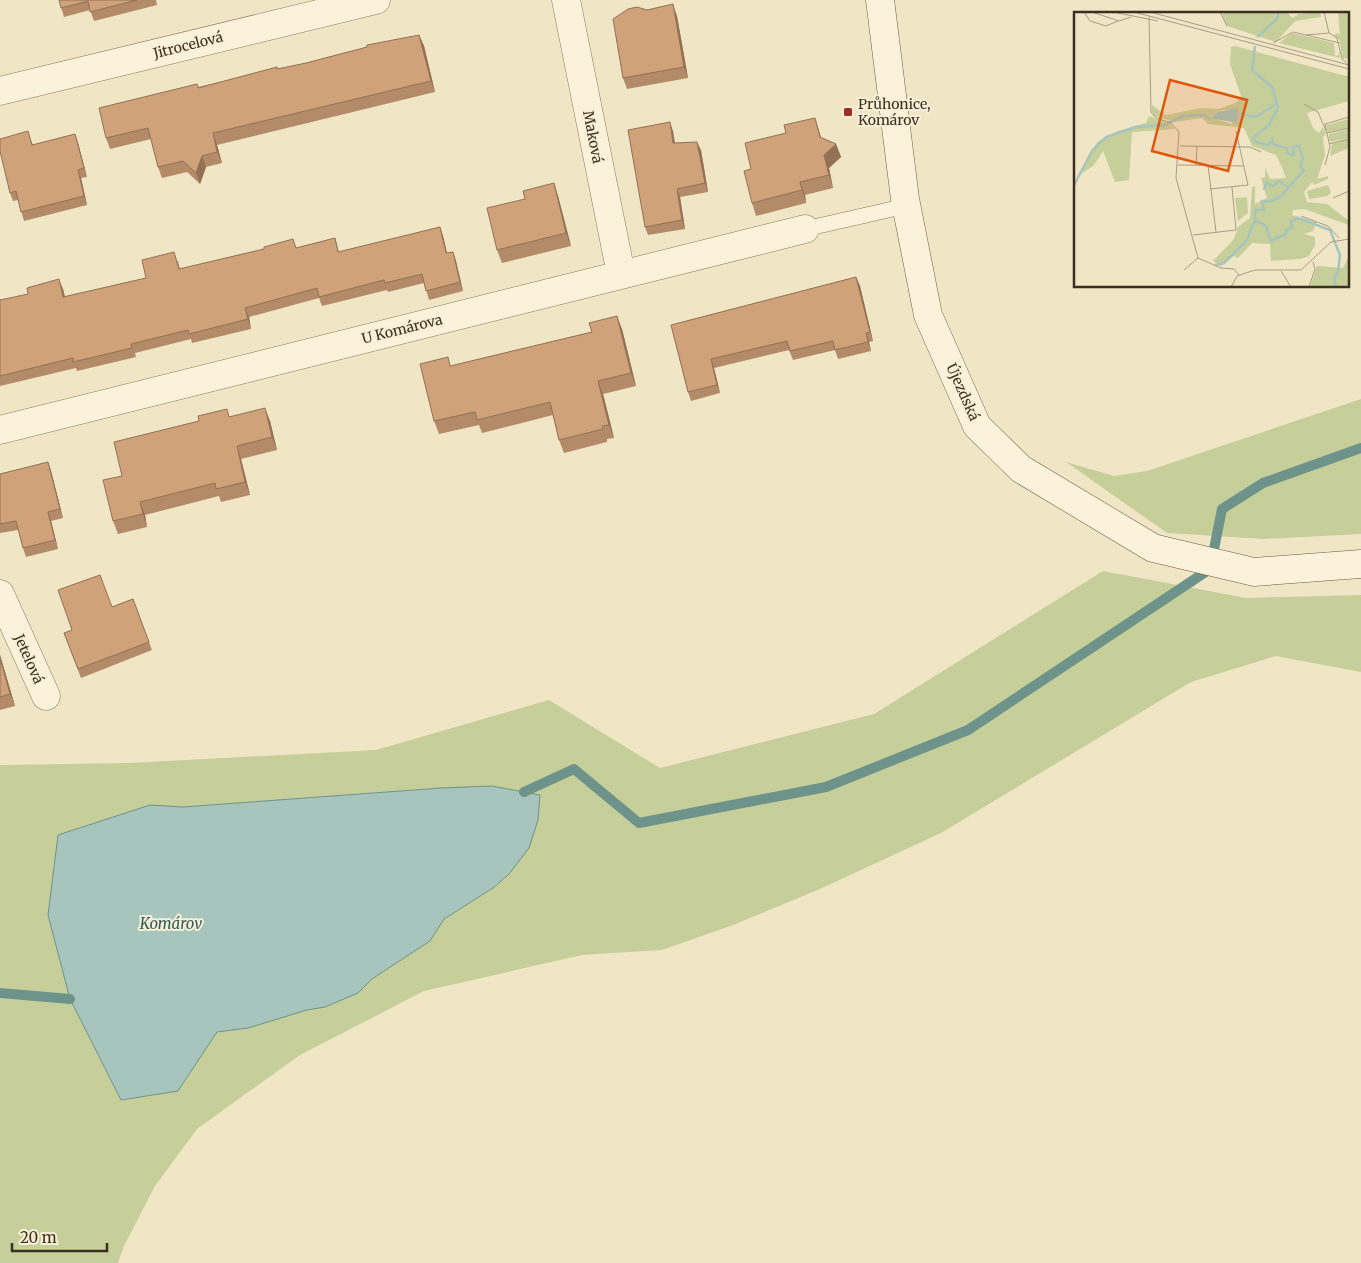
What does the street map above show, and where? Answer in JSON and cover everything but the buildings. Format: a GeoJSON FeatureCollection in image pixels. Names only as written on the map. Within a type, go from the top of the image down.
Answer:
{"type":"FeatureCollection","features":[{"type":"Feature","properties":{"kind":"street","name":"Maková"},"geometry":{"type":"LineString","coordinates":[[566,0],[621,274]]}},
{"type":"Feature","properties":{"kind":"street","name":"Újezdská"},"geometry":{"type":"LineString","coordinates":[[880,0],[906,206],[928,315],[977,426],[1021,470],[1153,548],[1254,572],[1361,564]]}},
{"type":"Feature","properties":{"kind":"street","name":"Jitrocelová"},"geometry":{"type":"LineString","coordinates":[[0,91],[366,1]]}},
{"type":"Feature","properties":{"kind":"street","name":"U Komárova"},"geometry":{"type":"LineString","coordinates":[[0,430],[621,274],[805,230]]}},
{"type":"Feature","properties":{"kind":"street","name":"Jetelová"},"geometry":{"type":"LineString","coordinates":[[0,594],[46,696]]}},
{"type":"Feature","properties":{"kind":"lane"},"geometry":{"type":"LineString","coordinates":[[805,230],[906,206]]}},
{"type":"Feature","properties":{"kind":"green space"},"geometry":{"type":"Polygon","coordinates":[[[1361,399],[1361,534],[1264,539],[1167,533],[1066,462],[1114,476],[1147,471],[1361,399]]]}},
{"type":"Feature","properties":{"kind":"green space"},"geometry":{"type":"Polygon","coordinates":[[[1103,571],[1246,598],[1361,595],[1361,672],[1276,656],[1191,682],[941,833],[820,889],[733,925],[662,950],[582,955],[424,991],[300,1055],[197,1129],[155,1186],[124,1246],[118,1263],[0,1263],[0,765],[129,763],[376,750],[549,700],[660,768],[874,714],[1103,571]],[[492,786],[183,807],[150,805],[58,835],[48,915],[70,999],[122,1100],[178,1091],[217,1032],[248,1028],[307,1010],[325,1007],[358,993],[372,979],[430,941],[444,919],[493,888],[509,874],[539,795],[492,786]]]}},
{"type":"Feature","properties":{"kind":"water","name":"Komárov"},"geometry":{"type":"Polygon","coordinates":[[[492,786],[540,795],[538,820],[529,848],[509,874],[493,888],[444,919],[430,941],[372,979],[358,993],[325,1007],[307,1010],[248,1028],[217,1032],[178,1091],[121,1100],[70,999],[48,915],[58,835],[150,805],[183,807],[492,786]]]}},
{"type":"Feature","properties":{"kind":"waterway"},"geometry":{"type":"LineString","coordinates":[[524,792],[574,769],[639,823],[826,787],[968,730],[1210,569],[1222,509],[1263,483],[1361,448]]}},
{"type":"Feature","properties":{"kind":"waterway"},"geometry":{"type":"LineString","coordinates":[[0,993],[70,999]]}},
{"type":"Feature","properties":{"kind":"place","name":"Průhonice, Komárov"},"geometry":{"type":"Point","coordinates":[848,112]}}]}
